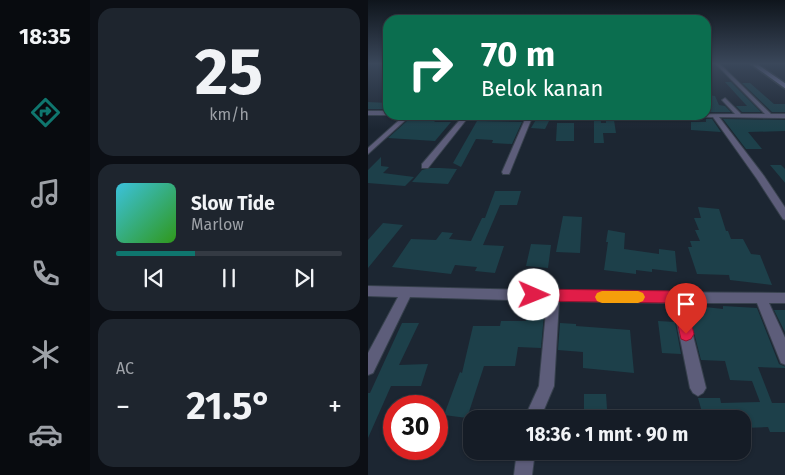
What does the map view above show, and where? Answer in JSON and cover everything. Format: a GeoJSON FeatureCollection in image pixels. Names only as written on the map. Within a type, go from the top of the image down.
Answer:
{"type":"FeatureCollection","features":[{"type":"Feature","properties":{"kind":"street"},"geometry":{"type":"LineString","coordinates":[[740,86],[770,116]]}},
{"type":"Feature","properties":{"kind":"street"},"geometry":{"type":"LineString","coordinates":[[725,100],[740,116]]}},
{"type":"Feature","properties":{"kind":"street"},"geometry":{"type":"LineString","coordinates":[[378,113],[383,109]]}},
{"type":"Feature","properties":{"kind":"street"},"geometry":{"type":"LineString","coordinates":[[368,113],[383,113]]}},
{"type":"Feature","properties":{"kind":"street"},"geometry":{"type":"LineString","coordinates":[[714,115],[786,116]]}},
{"type":"Feature","properties":{"kind":"street"},"geometry":{"type":"LineString","coordinates":[[714,115],[761,178],[786,217]]}},
{"type":"Feature","properties":{"kind":"street"},"geometry":{"type":"LineString","coordinates":[[368,152],[403,120]]}},
{"type":"Feature","properties":{"kind":"street"},"geometry":{"type":"LineString","coordinates":[[425,166],[463,120]]}},
{"type":"Feature","properties":{"kind":"street"},"geometry":{"type":"LineString","coordinates":[[506,172],[528,120]]}},
{"type":"Feature","properties":{"kind":"street"},"geometry":{"type":"LineString","coordinates":[[368,291],[553,296],[786,298]]}},
{"type":"Feature","properties":{"kind":"street"},"geometry":{"type":"LineString","coordinates":[[368,368],[407,292]]}},
{"type":"Feature","properties":{"kind":"street"},"geometry":{"type":"LineString","coordinates":[[536,410],[546,386],[553,296]]}},
{"type":"Feature","properties":{"kind":"street"},"geometry":{"type":"LineString","coordinates":[[678,298],[698,388]]}},
{"type":"Feature","properties":{"kind":"street"},"geometry":{"type":"LineString","coordinates":[[761,298],[786,358]]}},
{"type":"Feature","properties":{"kind":"street"},"geometry":{"type":"LineString","coordinates":[[523,475],[525,460]]}},
{"type":"Feature","properties":{"kind":"building"},"geometry":{"type":"Polygon","coordinates":[[[729,86],[735,86],[761,112],[742,112],[736,106],[747,106],[729,86]]]}},
{"type":"Feature","properties":{"kind":"building"},"geometry":{"type":"Polygon","coordinates":[[[745,86],[754,86],[774,104],[786,104],[786,112],[772,112],[745,86]]]}},
{"type":"Feature","properties":{"kind":"building"},"geometry":{"type":"Polygon","coordinates":[[[711,96],[715,96],[719,105],[725,106],[731,112],[711,112],[711,96]]]}},
{"type":"Feature","properties":{"kind":"building"},"geometry":{"type":"Polygon","coordinates":[[[368,102],[383,103],[383,109],[368,109],[368,102]]]}},
{"type":"Feature","properties":{"kind":"building"},"geometry":{"type":"Polygon","coordinates":[[[712,119],[721,132],[691,130],[691,122],[706,122],[706,120],[712,119]]]}},
{"type":"Feature","properties":{"kind":"building"},"geometry":{"type":"Polygon","coordinates":[[[723,119],[786,120],[786,131],[748,132],[762,149],[746,149],[723,119]]]}},
{"type":"Feature","properties":{"kind":"building"},"geometry":{"type":"Polygon","coordinates":[[[436,120],[434,122],[451,122],[435,141],[388,138],[407,121],[436,120]]]}},
{"type":"Feature","properties":{"kind":"building"},"geometry":{"type":"Polygon","coordinates":[[[536,120],[550,120],[545,129],[531,128],[536,120]]]}},
{"type":"Feature","properties":{"kind":"building"},"geometry":{"type":"Polygon","coordinates":[[[594,120],[601,120],[601,123],[606,123],[606,120],[614,120],[616,133],[603,133],[604,143],[594,143],[594,120]]]}},
{"type":"Feature","properties":{"kind":"building"},"geometry":{"type":"Polygon","coordinates":[[[477,121],[522,122],[512,144],[492,143],[493,140],[476,139],[461,167],[453,163],[477,121]]]}},
{"type":"Feature","properties":{"kind":"building"},"geometry":{"type":"Polygon","coordinates":[[[557,123],[574,123],[574,141],[556,141],[557,123]]]}},
{"type":"Feature","properties":{"kind":"building"},"geometry":{"type":"Polygon","coordinates":[[[381,157],[381,166],[389,167],[383,173],[414,177],[405,186],[368,183],[368,170],[381,157]]]}},
{"type":"Feature","properties":{"kind":"building"},"geometry":{"type":"Polygon","coordinates":[[[770,165],[781,165],[786,170],[786,184],[770,165]]]}},
{"type":"Feature","properties":{"kind":"building"},"geometry":{"type":"Polygon","coordinates":[[[430,168],[457,169],[448,184],[412,182],[422,170],[430,168]]]}},
{"type":"Feature","properties":{"kind":"building"},"geometry":{"type":"Polygon","coordinates":[[[495,191],[521,191],[517,205],[500,205],[483,245],[504,246],[495,273],[475,271],[477,267],[455,265],[451,274],[392,267],[411,239],[436,240],[442,232],[453,233],[449,239],[471,241],[482,218],[485,218],[495,191]]]}},
{"type":"Feature","properties":{"kind":"building"},"geometry":{"type":"Polygon","coordinates":[[[698,207],[719,209],[726,231],[728,231],[731,239],[743,239],[751,254],[760,255],[772,285],[730,280],[729,275],[697,274],[688,247],[692,247],[690,241],[700,241],[695,230],[699,230],[694,218],[701,218],[698,207]]]}},
{"type":"Feature","properties":{"kind":"building"},"geometry":{"type":"Polygon","coordinates":[[[563,216],[582,217],[580,253],[556,252],[563,216]]]}},
{"type":"Feature","properties":{"kind":"building"},"geometry":{"type":"Polygon","coordinates":[[[383,223],[403,225],[368,268],[368,240],[383,223]]]}},
{"type":"Feature","properties":{"kind":"building"},"geometry":{"type":"Polygon","coordinates":[[[608,230],[625,233],[624,249],[659,254],[659,249],[675,251],[677,272],[652,269],[652,272],[636,270],[636,274],[604,270],[608,230]]]}},
{"type":"Feature","properties":{"kind":"building"},"geometry":{"type":"Polygon","coordinates":[[[531,244],[551,245],[548,268],[526,266],[531,244]]]}},
{"type":"Feature","properties":{"kind":"building"},"geometry":{"type":"Polygon","coordinates":[[[530,302],[545,303],[541,348],[518,347],[515,366],[484,366],[470,410],[463,410],[463,417],[448,416],[448,404],[460,372],[462,373],[473,326],[500,326],[501,321],[526,321],[530,302]]]}},
{"type":"Feature","properties":{"kind":"building"},"geometry":{"type":"Polygon","coordinates":[[[687,305],[723,309],[723,306],[757,308],[779,364],[786,367],[758,367],[772,403],[786,403],[786,432],[770,432],[768,427],[751,428],[751,410],[701,410],[698,398],[720,398],[721,403],[760,402],[752,381],[730,380],[725,361],[701,360],[687,305]]]}},
{"type":"Feature","properties":{"kind":"building"},"geometry":{"type":"Polygon","coordinates":[[[774,310],[786,310],[786,334],[774,310]]]}},
{"type":"Feature","properties":{"kind":"building"},"geometry":{"type":"Polygon","coordinates":[[[658,321],[675,322],[681,354],[662,353],[658,321]]]}},
{"type":"Feature","properties":{"kind":"building"},"geometry":{"type":"Polygon","coordinates":[[[402,323],[419,323],[399,365],[428,364],[421,386],[391,386],[387,395],[383,395],[383,404],[368,438],[368,393],[370,393],[402,323]]]}},
{"type":"Feature","properties":{"kind":"building"},"geometry":{"type":"Polygon","coordinates":[[[560,323],[630,330],[634,373],[583,368],[583,352],[558,350],[560,323]]]}},
{"type":"Feature","properties":{"kind":"building"},"geometry":{"type":"Polygon","coordinates":[[[584,394],[606,394],[607,409],[584,409],[584,394]]]}},
{"type":"Feature","properties":{"kind":"slow traffic"},"geometry":{"type":"LineString","coordinates":[[602,297],[638,297]]}},
{"type":"Feature","properties":{"kind":"route"},"geometry":{"type":"LineString","coordinates":[[534,295],[678,298],[686,334]]}}]}
